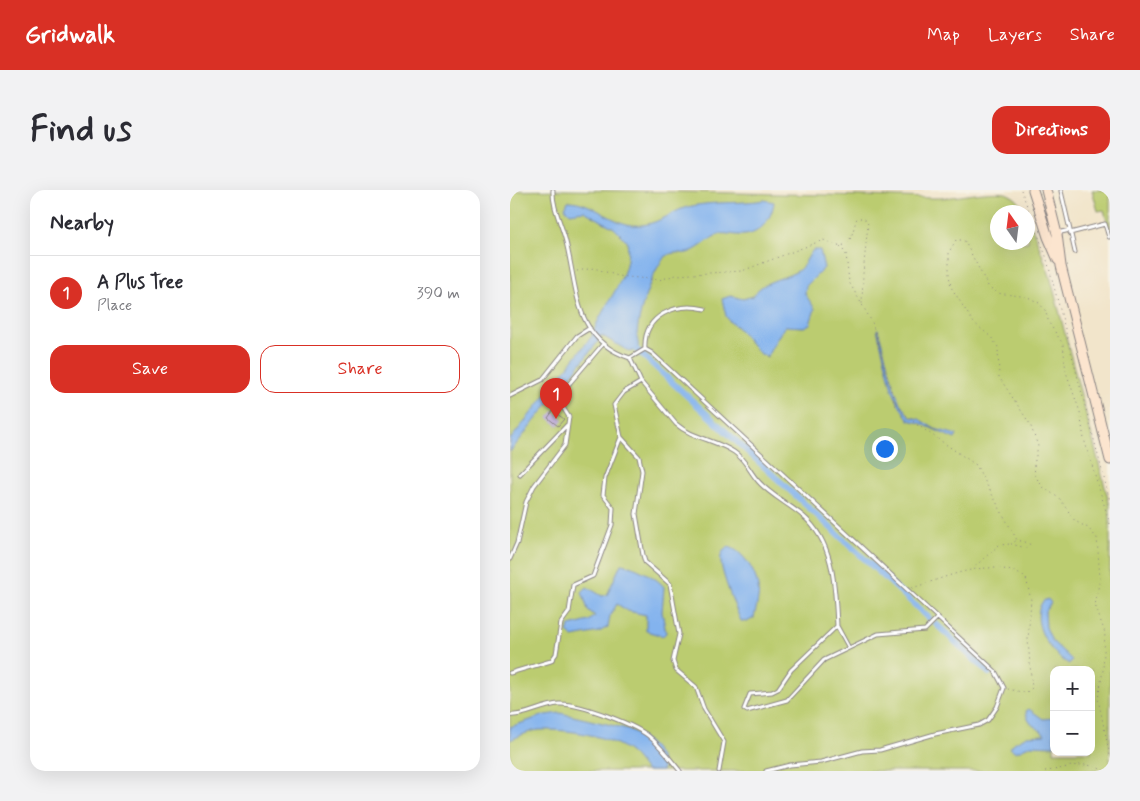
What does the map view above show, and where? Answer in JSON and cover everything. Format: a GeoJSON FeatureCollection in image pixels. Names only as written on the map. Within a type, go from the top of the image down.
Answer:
{"type":"FeatureCollection","features":[{"type":"Feature","properties":{"kind":"main road"},"geometry":{"type":"LineString","coordinates":[[1033,190],[1048,236],[1061,266]]}},
{"type":"Feature","properties":{"kind":"main road"},"geometry":{"type":"LineString","coordinates":[[1046,190],[1057,234],[1061,266],[1110,460]]}},
{"type":"Feature","properties":{"kind":"lane"},"geometry":{"type":"LineString","coordinates":[[553,190],[580,308],[591,330],[601,343],[613,352],[630,358],[641,382],[676,424],[683,430],[718,443],[746,461],[758,481],[815,528],[834,574],[838,626],[849,648]]}},
{"type":"Feature","properties":{"kind":"lane"},"geometry":{"type":"LineString","coordinates":[[1061,191],[1075,252]]}},
{"type":"Feature","properties":{"kind":"lane"},"geometry":{"type":"LineString","coordinates":[[1057,234],[1106,224],[1109,237]]}},
{"type":"Feature","properties":{"kind":"lane"},"geometry":{"type":"LineString","coordinates":[[646,349],[649,326],[657,316],[684,307],[705,309]]}},
{"type":"Feature","properties":{"kind":"lane"},"geometry":{"type":"LineString","coordinates":[[510,396],[542,380],[578,336],[591,330]]}},
{"type":"Feature","properties":{"kind":"lane"},"geometry":{"type":"LineString","coordinates":[[510,559],[518,543],[526,502],[534,486],[565,445],[569,417],[557,398],[601,343]]}},
{"type":"Feature","properties":{"kind":"lane"},"geometry":{"type":"LineString","coordinates":[[630,358],[646,349]]}},
{"type":"Feature","properties":{"kind":"lane"},"geometry":{"type":"LineString","coordinates":[[646,349],[938,617],[995,671],[1004,688],[997,708],[988,720],[979,726],[936,734],[880,750],[862,751],[821,762],[790,765],[766,771]]}},
{"type":"Feature","properties":{"kind":"lane"},"geometry":{"type":"LineString","coordinates":[[641,382],[624,392],[614,405],[622,436],[638,457],[642,471],[636,514],[643,555],[645,562],[670,584],[679,634],[673,661],[676,670],[696,687],[704,709],[724,742],[719,771]]}},
{"type":"Feature","properties":{"kind":"lane"},"geometry":{"type":"LineString","coordinates":[[520,474],[568,425]]}},
{"type":"Feature","properties":{"kind":"lane"},"geometry":{"type":"LineString","coordinates":[[510,673],[552,661],[556,654],[561,623],[569,612],[573,585],[593,576],[612,525],[613,508],[603,495],[605,478],[622,436]]}},
{"type":"Feature","properties":{"kind":"lane"},"geometry":{"type":"LineString","coordinates":[[838,626],[791,670],[778,689],[763,694],[750,694],[744,709],[747,712],[787,700],[824,660],[878,634],[925,630],[938,617]]}},
{"type":"Feature","properties":{"kind":"lane"},"geometry":{"type":"LineString","coordinates":[[510,715],[521,715],[536,708],[562,704],[591,711],[640,729],[652,739],[680,771]]}},
{"type":"Feature","properties":{"kind":"path"},"geometry":{"type":"LineString","coordinates":[[1021,190],[1046,256],[1110,501]]}},
{"type":"Feature","properties":{"kind":"path"},"geometry":{"type":"LineString","coordinates":[[840,246],[848,243],[857,218],[866,220],[868,224],[862,304]]}},
{"type":"Feature","properties":{"kind":"path"},"geometry":{"type":"LineString","coordinates":[[572,272],[594,268],[618,276],[655,279],[676,275],[745,271],[823,240],[840,246],[846,254],[849,282],[872,322],[896,405],[916,424],[976,465],[1016,540],[1029,543],[1030,549],[1011,544],[999,545],[972,570]]}},
{"type":"Feature","properties":{"kind":"path"},"geometry":{"type":"LineString","coordinates":[[1110,524],[1084,438],[1080,412],[1066,372],[1063,344],[1049,323],[1045,310],[1028,297],[997,293],[992,289],[974,261],[964,240],[956,240],[949,252],[951,286],[973,322],[991,337],[998,347],[1000,377],[1030,424],[1038,446],[1034,465],[1035,476],[1044,487],[1060,498],[1075,521],[1088,528],[1097,538],[1100,578],[1095,605],[1105,632],[1103,670],[1098,699],[1110,756]]}},
{"type":"Feature","properties":{"kind":"path"},"geometry":{"type":"LineString","coordinates":[[1011,544],[1016,540]]}},
{"type":"Feature","properties":{"kind":"path"},"geometry":{"type":"LineString","coordinates":[[908,589],[972,570],[1001,568],[1014,570],[1026,578],[1030,585],[1031,600],[1028,644],[1032,688],[1026,693],[1004,688]]}},
{"type":"Feature","properties":{"kind":"path"},"geometry":{"type":"LineString","coordinates":[[1045,771],[1065,769],[1081,763],[1105,771]]}},
{"type":"Feature","properties":{"kind":"green space"},"geometry":{"type":"Polygon","coordinates":[[[564,190],[933,198],[997,192],[1009,194],[1017,200],[1021,205],[990,205],[990,250],[1035,250],[1035,235],[1050,276],[1110,506],[1110,771],[510,771],[510,191],[564,190]]]}},
{"type":"Feature","properties":{"kind":"green space"},"geometry":{"type":"Polygon","coordinates":[[[1092,190],[1110,190],[1110,232],[1104,210],[1098,211],[1092,190]]]}},
{"type":"Feature","properties":{"kind":"water"},"geometry":{"type":"Polygon","coordinates":[[[764,200],[774,202],[773,208],[763,226],[753,233],[746,235],[719,234],[691,252],[671,254],[662,260],[643,305],[638,328],[637,350],[630,352],[601,335],[597,343],[510,452],[510,440],[592,336],[616,290],[625,267],[628,254],[627,241],[614,228],[584,211],[570,213],[565,208],[568,201],[585,204],[624,223],[644,225],[695,205],[764,200]]]}},
{"type":"Feature","properties":{"kind":"water"},"geometry":{"type":"Polygon","coordinates":[[[813,250],[820,250],[824,268],[806,286],[805,294],[815,309],[810,324],[804,327],[785,326],[767,357],[759,353],[737,327],[730,322],[726,316],[722,299],[730,296],[743,299],[753,296],[766,284],[799,270],[813,250]]]}},
{"type":"Feature","properties":{"kind":"water"},"geometry":{"type":"Polygon","coordinates":[[[877,329],[900,403],[910,417],[919,419],[935,429],[957,435],[955,439],[909,420],[899,405],[892,389],[877,329]]]}},
{"type":"Feature","properties":{"kind":"water"},"geometry":{"type":"Polygon","coordinates":[[[729,547],[744,557],[757,581],[758,602],[754,618],[747,622],[741,621],[722,569],[721,554],[729,547]]]}},
{"type":"Feature","properties":{"kind":"water"},"geometry":{"type":"Polygon","coordinates":[[[621,564],[644,572],[664,587],[662,612],[666,633],[663,636],[646,631],[646,615],[628,611],[617,604],[610,616],[608,627],[599,632],[573,637],[567,632],[570,626],[589,621],[595,616],[588,610],[582,592],[587,587],[602,596],[607,595],[621,564]]]}},
{"type":"Feature","properties":{"kind":"water"},"geometry":{"type":"Polygon","coordinates":[[[1048,599],[1051,603],[1045,611],[1046,627],[1052,641],[1072,660],[1069,664],[1055,653],[1040,628],[1039,609],[1043,601],[1048,599]]]}},
{"type":"Feature","properties":{"kind":"water"},"geometry":{"type":"Polygon","coordinates":[[[1029,709],[1043,719],[1050,718],[1050,746],[1031,745],[1016,752],[1010,748],[1014,743],[1027,736],[1045,735],[1031,724],[1026,711],[1029,709]]]}},
{"type":"Feature","properties":{"kind":"water"},"geometry":{"type":"Polygon","coordinates":[[[560,713],[634,732],[657,752],[662,764],[662,771],[646,771],[633,755],[622,747],[588,734],[539,730],[510,740],[510,727],[545,715],[560,713]]]}},
{"type":"Feature","properties":{"kind":"building"},"geometry":{"type":"Polygon","coordinates":[[[553,411],[564,419],[558,426],[548,418],[553,411]]]}},
{"type":"Feature","properties":{"kind":"waterway"},"geometry":{"type":"LineString","coordinates":[[637,350],[929,618]]}},
{"type":"Feature","properties":{"kind":"waterway"},"geometry":{"type":"LineString","coordinates":[[936,624],[989,673]]}},
{"type":"Feature","properties":{"kind":"place","name":"A Plus Tree"},"geometry":{"type":"Point","coordinates":[556,419]}}]}
